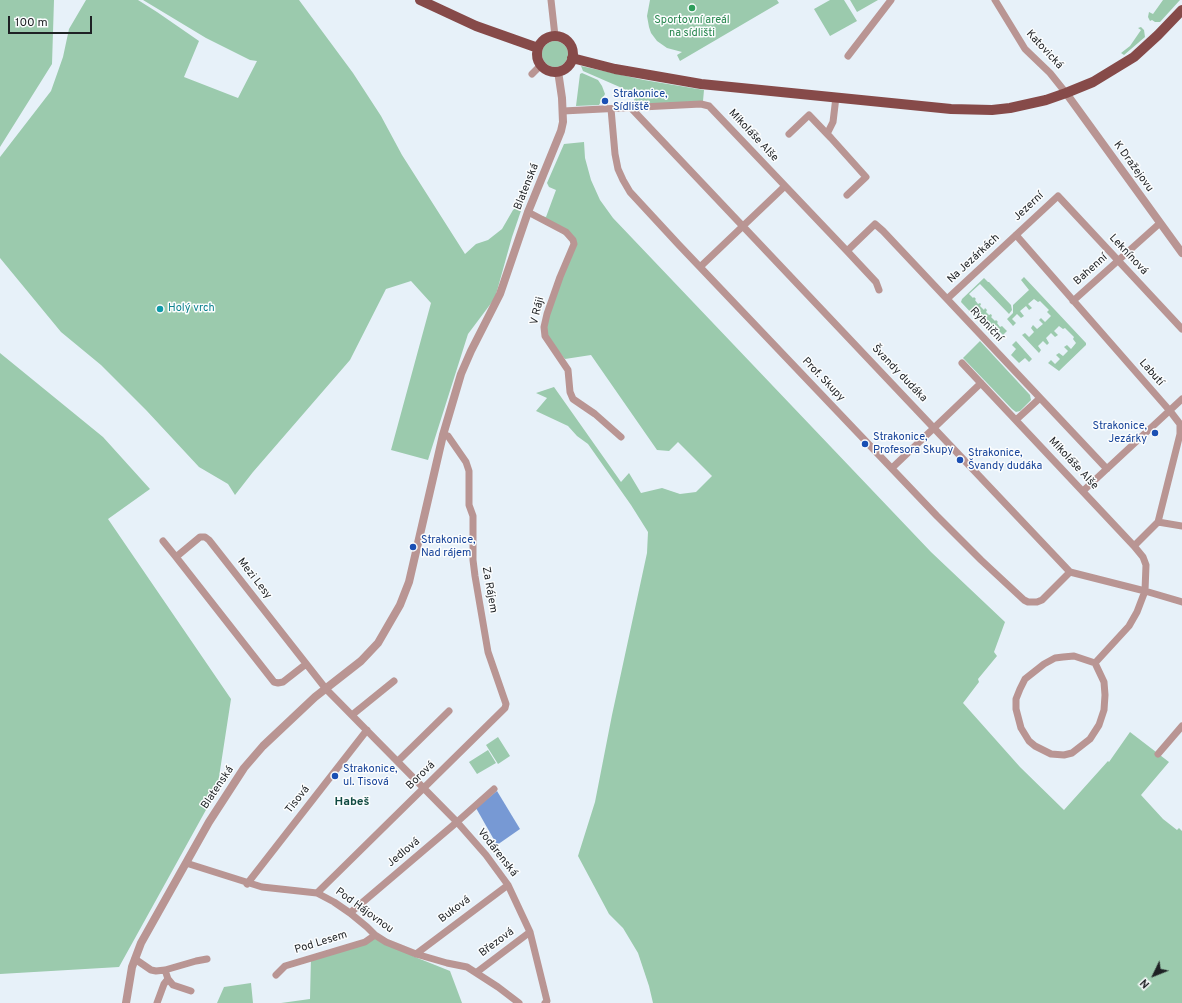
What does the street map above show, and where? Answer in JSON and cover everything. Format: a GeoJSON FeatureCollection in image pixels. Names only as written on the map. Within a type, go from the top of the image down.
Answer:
{"type":"FeatureCollection","features":[{"type":"Feature","properties":{"kind":"main road"},"geometry":{"type":"LineString","coordinates":[[420,0],[476,26],[538,48]]}},
{"type":"Feature","properties":{"kind":"main road"},"geometry":{"type":"LineString","coordinates":[[572,58],[615,69],[701,84],[951,109],[992,110],[1028,104],[1066,94],[1093,82],[1126,63],[1150,43],[1182,10]]}},
{"type":"Feature","properties":{"kind":"main road"},"geometry":{"type":"LineString","coordinates":[[556,36],[565,39],[569,43],[572,53],[572,58],[567,66],[558,71],[549,70],[542,65],[537,57],[538,48],[545,39],[556,36]]}},
{"type":"Feature","properties":{"kind":"street"},"geometry":{"type":"LineString","coordinates":[[551,0],[556,36]]}},
{"type":"Feature","properties":{"kind":"street"},"geometry":{"type":"LineString","coordinates":[[848,56],[891,0]]}},
{"type":"Feature","properties":{"kind":"street","name":"Katovická"},"geometry":{"type":"LineString","coordinates":[[995,0],[1025,49],[1050,73],[1066,94]]}},
{"type":"Feature","properties":{"kind":"street"},"geometry":{"type":"LineString","coordinates":[[532,74],[542,65]]}},
{"type":"Feature","properties":{"kind":"street","name":"Blatenská"},"geometry":{"type":"LineString","coordinates":[[126,999],[135,959],[148,931],[209,822],[244,768],[263,746],[326,689],[361,661],[378,643],[400,605],[409,582],[444,435],[461,374],[500,294],[528,212],[559,138],[563,122],[563,111],[558,71]]}},
{"type":"Feature","properties":{"kind":"street","name":"K Dražejovu"},"geometry":{"type":"LineString","coordinates":[[1066,94],[1182,254]]}},
{"type":"Feature","properties":{"kind":"street"},"geometry":{"type":"LineString","coordinates":[[827,134],[832,122],[836,97]]}},
{"type":"Feature","properties":{"kind":"street","name":"Mikoláše Alše"},"geometry":{"type":"LineString","coordinates":[[563,111],[701,104],[709,106],[876,282],[879,290]]}},
{"type":"Feature","properties":{"kind":"street","name":"Švandy dudáka"},"geometry":{"type":"LineString","coordinates":[[631,108],[1070,572]]}},
{"type":"Feature","properties":{"kind":"street","name":"Prof. Skupy"},"geometry":{"type":"LineString","coordinates":[[611,109],[615,154],[618,169],[630,192],[937,516],[1024,600],[1032,603],[1042,600],[1070,572]]}},
{"type":"Feature","properties":{"kind":"street"},"geometry":{"type":"LineString","coordinates":[[789,134],[809,115],[866,177],[847,195]]}},
{"type":"Feature","properties":{"kind":"street"},"geometry":{"type":"LineString","coordinates":[[700,267],[785,186]]}},
{"type":"Feature","properties":{"kind":"street","name":"Jezerní"},"geometry":{"type":"LineString","coordinates":[[1016,235],[1058,196]]}},
{"type":"Feature","properties":{"kind":"street","name":"Leknínová"},"geometry":{"type":"LineString","coordinates":[[1058,196],[1182,329]]}},
{"type":"Feature","properties":{"kind":"street","name":"V Ráji"},"geometry":{"type":"LineString","coordinates":[[528,212],[566,232],[573,240],[574,244],[547,314],[544,327],[545,336],[568,370],[570,392],[573,399],[595,414],[621,437]]}},
{"type":"Feature","properties":{"kind":"street","name":"Bahenní"},"geometry":{"type":"LineString","coordinates":[[1073,301],[1160,223]]}},
{"type":"Feature","properties":{"kind":"street","name":"Rybniční"},"geometry":{"type":"LineString","coordinates":[[847,251],[875,224],[884,231],[1107,469]]}},
{"type":"Feature","properties":{"kind":"street","name":"Na Jezárkách"},"geometry":{"type":"LineString","coordinates":[[947,299],[1016,235]]}},
{"type":"Feature","properties":{"kind":"street","name":"Labutí"},"geometry":{"type":"LineString","coordinates":[[1016,235],[1180,424],[1180,434],[1158,522]]}},
{"type":"Feature","properties":{"kind":"street","name":"Mikoláše Alše"},"geometry":{"type":"LineString","coordinates":[[962,363],[1143,557],[1146,565],[1145,591],[1137,612],[1129,626],[1095,663]]}},
{"type":"Feature","properties":{"kind":"street"},"geometry":{"type":"LineString","coordinates":[[892,468],[981,383]]}},
{"type":"Feature","properties":{"kind":"street"},"geometry":{"type":"LineString","coordinates":[[1016,420],[1040,398]]}},
{"type":"Feature","properties":{"kind":"street"},"geometry":{"type":"LineString","coordinates":[[1083,491],[1182,399]]}},
{"type":"Feature","properties":{"kind":"street","name":"Za Rájem"},"geometry":{"type":"LineString","coordinates":[[444,435],[448,436],[466,462],[469,471],[470,505],[473,516],[473,560],[475,576],[488,652],[506,704],[506,708]]}},
{"type":"Feature","properties":{"kind":"street"},"geometry":{"type":"LineString","coordinates":[[1134,546],[1158,522],[1182,526]]}},
{"type":"Feature","properties":{"kind":"street","name":"Mezi Lesy"},"geometry":{"type":"LineString","coordinates":[[176,557],[200,537],[205,537],[209,540],[326,689]]}},
{"type":"Feature","properties":{"kind":"street"},"geometry":{"type":"LineString","coordinates":[[163,541],[274,682],[283,682],[306,664]]}},
{"type":"Feature","properties":{"kind":"street"},"geometry":{"type":"LineString","coordinates":[[1070,572],[1182,602]]}},
{"type":"Feature","properties":{"kind":"street"},"geometry":{"type":"LineString","coordinates":[[1074,656],[1095,663],[1104,682],[1106,695],[1102,718],[1090,739],[1079,749],[1064,755],[1051,754],[1035,746],[1030,742],[1021,728],[1016,709],[1016,699],[1026,679],[1038,667],[1059,658],[1074,656]]}},
{"type":"Feature","properties":{"kind":"street"},"geometry":{"type":"LineString","coordinates":[[352,715],[394,681]]}},
{"type":"Feature","properties":{"kind":"street","name":"Vodárenská"},"geometry":{"type":"LineString","coordinates":[[326,689],[458,822],[486,855],[508,885],[530,932],[547,1001],[545,1003]]}},
{"type":"Feature","properties":{"kind":"street","name":"Borová"},"geometry":{"type":"LineString","coordinates":[[317,893],[425,789],[506,708]]}},
{"type":"Feature","properties":{"kind":"street"},"geometry":{"type":"LineString","coordinates":[[398,761],[449,711]]}},
{"type":"Feature","properties":{"kind":"street"},"geometry":{"type":"LineString","coordinates":[[1158,754],[1182,727]]}},
{"type":"Feature","properties":{"kind":"street","name":"Tisová"},"geometry":{"type":"LineString","coordinates":[[247,884],[367,730]]}},
{"type":"Feature","properties":{"kind":"street","name":"Jedlová"},"geometry":{"type":"LineString","coordinates":[[350,913],[458,822],[494,789]]}},
{"type":"Feature","properties":{"kind":"street","name":"Pod Hájovnou"},"geometry":{"type":"LineString","coordinates":[[186,863],[247,884],[317,893],[350,913],[375,935],[386,942],[416,954],[447,963],[467,966],[519,1003]]}},
{"type":"Feature","properties":{"kind":"street","name":"Buková"},"geometry":{"type":"LineString","coordinates":[[416,954],[508,885]]}},
{"type":"Feature","properties":{"kind":"street","name":"Březová"},"geometry":{"type":"LineString","coordinates":[[477,972],[530,932]]}},
{"type":"Feature","properties":{"kind":"street","name":"Pod Lesem"},"geometry":{"type":"LineString","coordinates":[[276,975],[285,966],[365,942],[375,935]]}},
{"type":"Feature","properties":{"kind":"street"},"geometry":{"type":"LineString","coordinates":[[135,959],[151,970],[156,971],[206,959]]}},
{"type":"Feature","properties":{"kind":"street"},"geometry":{"type":"LineString","coordinates":[[165,970],[168,979],[173,985],[191,992]]}},
{"type":"Feature","properties":{"kind":"street"},"geometry":{"type":"LineString","coordinates":[[157,1003],[164,984],[168,979]]}},
{"type":"Feature","properties":{"kind":"street"},"geometry":{"type":"LineString","coordinates":[[126,999],[131,1003]]}},
{"type":"Feature","properties":{"kind":"green space"},"geometry":{"type":"Polygon","coordinates":[[[0,0],[54,0],[52,64],[0,147],[0,0]]]}},
{"type":"Feature","properties":{"kind":"green space"},"geometry":{"type":"Polygon","coordinates":[[[86,0],[138,0],[157,12],[199,41],[184,77],[238,98],[257,61],[250,60],[206,38],[143,0],[299,0],[353,73],[381,116],[402,155],[465,254],[476,244],[488,240],[502,229],[513,210],[525,199],[512,237],[495,298],[468,334],[428,460],[391,450],[431,303],[411,281],[386,289],[350,360],[253,472],[235,495],[228,484],[199,467],[146,410],[101,365],[61,332],[0,258],[0,157],[51,91],[63,57],[69,29],[86,0]]]}},
{"type":"Feature","properties":{"kind":"green space"},"geometry":{"type":"Polygon","coordinates":[[[650,0],[777,0],[779,3],[680,61],[677,55],[682,52],[667,48],[657,41],[651,33],[647,16],[650,0]]]}},
{"type":"Feature","properties":{"kind":"green space"},"geometry":{"type":"Polygon","coordinates":[[[830,0],[844,0],[857,21],[830,36],[814,9],[830,0]]]}},
{"type":"Feature","properties":{"kind":"green space"},"geometry":{"type":"Polygon","coordinates":[[[850,0],[878,0],[857,12],[850,0]]]}},
{"type":"Feature","properties":{"kind":"green space"},"geometry":{"type":"Polygon","coordinates":[[[1163,0],[1180,0],[1160,22],[1150,21],[1148,17],[1149,12],[1153,14],[1163,0]]]}},
{"type":"Feature","properties":{"kind":"green space"},"geometry":{"type":"Polygon","coordinates":[[[1141,27],[1144,30],[1145,37],[1124,55],[1121,53],[1130,46],[1141,30],[1138,28],[1141,27]]]}},
{"type":"Feature","properties":{"kind":"green space"},"geometry":{"type":"Polygon","coordinates":[[[555,41],[564,45],[568,54],[564,63],[555,67],[546,63],[542,54],[546,45],[555,41]]]}},
{"type":"Feature","properties":{"kind":"green space"},"geometry":{"type":"Polygon","coordinates":[[[581,66],[644,80],[704,90],[703,101],[652,104],[636,103],[634,100],[635,98],[630,91],[628,92],[583,71],[581,66]]]}},
{"type":"Feature","properties":{"kind":"green space"},"geometry":{"type":"Polygon","coordinates":[[[582,73],[598,80],[602,86],[605,94],[599,105],[576,106],[580,74],[582,73]]]}},
{"type":"Feature","properties":{"kind":"green space"},"geometry":{"type":"Polygon","coordinates":[[[584,142],[585,158],[591,180],[600,200],[613,218],[931,552],[1005,622],[994,652],[997,656],[978,679],[979,682],[963,703],[1020,767],[1064,810],[1108,761],[1109,762],[1130,732],[1169,762],[1141,795],[1163,819],[1177,830],[1179,828],[1182,831],[1182,1003],[653,1003],[638,953],[623,928],[609,914],[578,856],[595,802],[647,553],[648,532],[588,444],[577,436],[568,426],[536,411],[547,398],[536,393],[554,387],[621,482],[629,473],[641,493],[662,488],[680,494],[696,492],[712,476],[678,442],[669,451],[657,450],[591,355],[565,359],[543,333],[574,243],[541,216],[546,217],[556,190],[549,187],[547,183],[564,144],[584,142]]]}},
{"type":"Feature","properties":{"kind":"green space"},"geometry":{"type":"Polygon","coordinates":[[[1024,277],[1086,343],[1086,345],[1059,371],[1048,363],[1051,360],[1055,364],[1060,359],[1056,355],[1059,353],[1063,356],[1068,351],[1064,347],[1067,345],[1071,349],[1076,343],[1073,339],[1074,337],[1065,328],[1063,329],[1059,326],[1054,331],[1058,335],[1055,337],[1051,333],[1046,338],[1049,343],[1047,345],[1043,341],[1038,346],[1041,350],[1039,353],[1022,335],[1025,333],[1029,337],[1034,332],[1031,328],[1033,325],[1037,329],[1043,324],[1039,320],[1041,318],[1045,322],[1051,316],[1047,312],[1049,310],[1040,301],[1038,302],[1034,299],[1028,304],[1032,308],[1029,310],[1026,306],[1020,311],[1024,316],[1021,318],[1017,314],[1012,319],[1016,323],[1013,326],[1007,319],[1013,313],[1013,305],[1029,290],[1021,280],[1024,277]]]}},
{"type":"Feature","properties":{"kind":"green space"},"geometry":{"type":"Polygon","coordinates":[[[984,278],[1011,305],[1012,310],[1009,314],[980,284],[969,294],[976,299],[975,300],[978,304],[981,304],[980,306],[984,310],[985,308],[987,310],[986,312],[989,315],[991,314],[991,317],[998,322],[997,323],[1000,327],[1002,326],[1007,331],[1003,335],[999,331],[993,336],[961,302],[962,299],[984,278]]]}},
{"type":"Feature","properties":{"kind":"green space"},"geometry":{"type":"Polygon","coordinates":[[[980,341],[1030,395],[1031,400],[1020,411],[1016,412],[1012,409],[963,358],[980,341]]]}},
{"type":"Feature","properties":{"kind":"green space"},"geometry":{"type":"Polygon","coordinates":[[[1016,341],[1032,359],[1029,362],[1025,358],[1019,363],[1011,355],[1016,349],[1012,345],[1016,341]]]}},
{"type":"Feature","properties":{"kind":"green space"},"geometry":{"type":"Polygon","coordinates":[[[0,353],[103,437],[150,489],[108,519],[231,699],[217,790],[119,967],[0,974],[0,353]]]}},
{"type":"Feature","properties":{"kind":"green space"},"geometry":{"type":"Polygon","coordinates":[[[498,737],[510,756],[498,764],[486,745],[498,737]]]}},
{"type":"Feature","properties":{"kind":"green space"},"geometry":{"type":"Polygon","coordinates":[[[488,750],[496,763],[477,774],[469,762],[488,750]]]}},
{"type":"Feature","properties":{"kind":"green space"},"geometry":{"type":"Polygon","coordinates":[[[375,938],[415,957],[450,971],[462,1003],[281,1003],[310,999],[311,956],[375,938]]]}},
{"type":"Feature","properties":{"kind":"green space"},"geometry":{"type":"Polygon","coordinates":[[[251,983],[253,1003],[217,1003],[224,987],[251,983]]]}},
{"type":"Feature","properties":{"kind":"water"},"geometry":{"type":"Polygon","coordinates":[[[497,791],[520,829],[497,845],[476,808],[497,791]]]}},
{"type":"Feature","properties":{"kind":"place","name":"Sportovní areál na sídlišti"},"geometry":{"type":"Point","coordinates":[692,8]}},
{"type":"Feature","properties":{"kind":"place","name":"Strakonice, Sídliště"},"geometry":{"type":"Point","coordinates":[605,101]}},
{"type":"Feature","properties":{"kind":"place","name":"Holý vrch"},"geometry":{"type":"Point","coordinates":[160,309]}},
{"type":"Feature","properties":{"kind":"place","name":"Strakonice, Jezárky"},"geometry":{"type":"Point","coordinates":[1155,433]}},
{"type":"Feature","properties":{"kind":"place","name":"Strakonice, Profesora Skupy"},"geometry":{"type":"Point","coordinates":[865,444]}},
{"type":"Feature","properties":{"kind":"place","name":"Strakonice, Švandy dudáka"},"geometry":{"type":"Point","coordinates":[960,460]}},
{"type":"Feature","properties":{"kind":"place","name":"Strakonice, Nad rájem"},"geometry":{"type":"Point","coordinates":[413,547]}},
{"type":"Feature","properties":{"kind":"place","name":"Strakonice, ul. Tisová"},"geometry":{"type":"Point","coordinates":[335,776]}},
{"type":"Feature","properties":{"kind":"district","name":"Habeš"},"geometry":{"type":"Point","coordinates":[352,803]}}]}
